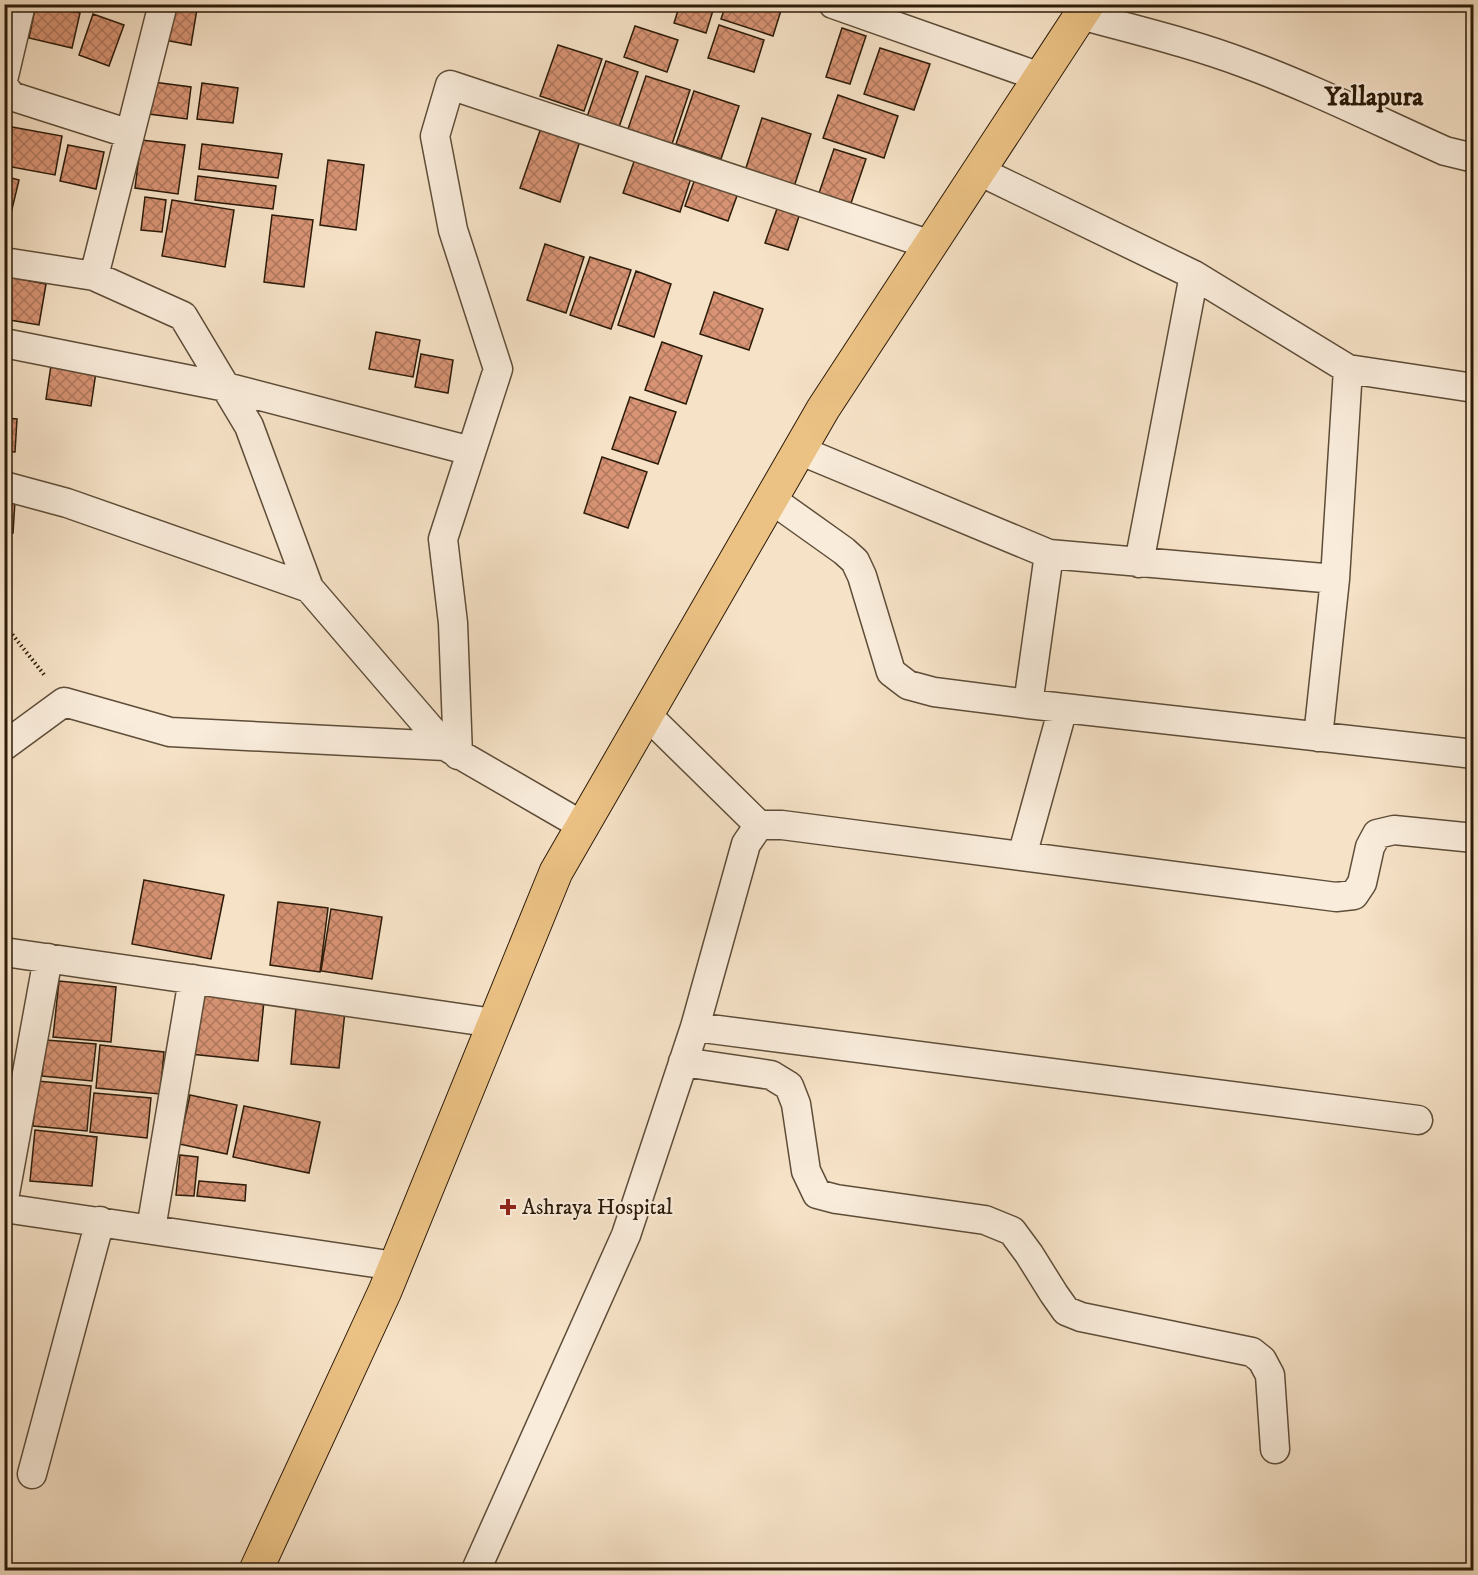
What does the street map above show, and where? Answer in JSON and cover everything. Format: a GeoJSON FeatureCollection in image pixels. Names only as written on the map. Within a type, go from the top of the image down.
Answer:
{"type":"FeatureCollection","features":[{"type":"Feature","properties":{"kind":"main road"},"geometry":{"type":"LineString","coordinates":[[256,1570],[385,1291],[556,873],[823,409],[1084,10]]}},
{"type":"Feature","properties":{"kind":"street"},"geometry":{"type":"LineString","coordinates":[[4,76],[21,4]]}},
{"type":"Feature","properties":{"kind":"street"},"geometry":{"type":"LineString","coordinates":[[94,276],[163,4]]}},
{"type":"Feature","properties":{"kind":"street"},"geometry":{"type":"LineString","coordinates":[[833,4],[1040,77]]}},
{"type":"Feature","properties":{"kind":"street"},"geometry":{"type":"LineString","coordinates":[[1084,10],[1243,62],[1445,152],[1473,158]]}},
{"type":"Feature","properties":{"kind":"street"},"geometry":{"type":"LineString","coordinates":[[4,86],[11,96],[130,134]]}},
{"type":"Feature","properties":{"kind":"street"},"geometry":{"type":"LineString","coordinates":[[452,750],[453,622],[443,539],[498,369],[453,230],[435,136],[450,86],[931,245]]}},
{"type":"Feature","properties":{"kind":"street"},"geometry":{"type":"LineString","coordinates":[[979,171],[1194,275],[1348,369],[1473,388]]}},
{"type":"Feature","properties":{"kind":"street"},"geometry":{"type":"LineString","coordinates":[[4,262],[94,276],[183,316],[249,426],[309,588],[452,750],[583,826]]}},
{"type":"Feature","properties":{"kind":"street"},"geometry":{"type":"LineString","coordinates":[[1139,563],[1194,275]]}},
{"type":"Feature","properties":{"kind":"street"},"geometry":{"type":"LineString","coordinates":[[4,343],[226,387],[471,451]]}},
{"type":"Feature","properties":{"kind":"street"},"geometry":{"type":"LineString","coordinates":[[1318,737],[1335,579],[1348,369]]}},
{"type":"Feature","properties":{"kind":"street"},"geometry":{"type":"LineString","coordinates":[[799,450],[1048,554],[1335,579]]}},
{"type":"Feature","properties":{"kind":"street"},"geometry":{"type":"LineString","coordinates":[[4,486],[67,503],[309,588]]}},
{"type":"Feature","properties":{"kind":"street"},"geometry":{"type":"LineString","coordinates":[[771,499],[855,561],[862,576],[891,672],[908,685],[934,692],[1028,704],[1473,754]]}},
{"type":"Feature","properties":{"kind":"street"},"geometry":{"type":"LineString","coordinates":[[1028,704],[1048,554]]}},
{"type":"Feature","properties":{"kind":"street"},"geometry":{"type":"LineString","coordinates":[[4,746],[64,702],[170,732],[452,750]]}},
{"type":"Feature","properties":{"kind":"street"},"geometry":{"type":"LineString","coordinates":[[1022,856],[1064,708]]}},
{"type":"Feature","properties":{"kind":"street"},"geometry":{"type":"LineString","coordinates":[[647,715],[759,825],[782,825],[1336,897],[1354,894],[1362,883],[1370,847],[1377,834],[1394,830],[1473,838]]}},
{"type":"Feature","properties":{"kind":"street"},"geometry":{"type":"LineString","coordinates":[[476,1570],[626,1235],[694,1027],[746,844],[759,825]]}},
{"type":"Feature","properties":{"kind":"street"},"geometry":{"type":"LineString","coordinates":[[4,952],[494,1023]]}},
{"type":"Feature","properties":{"kind":"street"},"geometry":{"type":"LineString","coordinates":[[4,1199],[48,958]]}},
{"type":"Feature","properties":{"kind":"street"},"geometry":{"type":"LineString","coordinates":[[151,1229],[193,979]]}},
{"type":"Feature","properties":{"kind":"street"},"geometry":{"type":"LineString","coordinates":[[694,1027],[1418,1120]]}},
{"type":"Feature","properties":{"kind":"street"},"geometry":{"type":"LineString","coordinates":[[683,1062],[771,1075],[789,1086],[796,1104],[806,1171],[817,1194],[836,1200],[985,1220],[1012,1232],[1066,1311],[1081,1317],[1252,1352],[1263,1360],[1270,1374],[1275,1449]]}},
{"type":"Feature","properties":{"kind":"street"},"geometry":{"type":"LineString","coordinates":[[4,1208],[395,1266]]}},
{"type":"Feature","properties":{"kind":"street"},"geometry":{"type":"LineString","coordinates":[[32,1474],[100,1221]]}},
{"type":"Feature","properties":{"kind":"path"},"geometry":{"type":"LineString","coordinates":[[4,624],[64,702]]}},
{"type":"Feature","properties":{"kind":"building"},"geometry":{"type":"Polygon","coordinates":[[[36,4],[80,13],[72,48],[29,38],[36,4]]]}},
{"type":"Feature","properties":{"kind":"building"},"geometry":{"type":"Polygon","coordinates":[[[170,4],[197,9],[191,45],[159,39],[170,4]]]}},
{"type":"Feature","properties":{"kind":"building"},"geometry":{"type":"Polygon","coordinates":[[[680,4],[715,4],[706,33],[674,23],[680,4]]]}},
{"type":"Feature","properties":{"kind":"building"},"geometry":{"type":"Polygon","coordinates":[[[726,4],[783,4],[773,36],[721,19],[726,4]]]}},
{"type":"Feature","properties":{"kind":"building"},"geometry":{"type":"Polygon","coordinates":[[[93,14],[124,25],[109,66],[79,55],[93,14]]]}},
{"type":"Feature","properties":{"kind":"building"},"geometry":{"type":"Polygon","coordinates":[[[719,25],[764,40],[754,72],[708,58],[719,25]]]}},
{"type":"Feature","properties":{"kind":"building"},"geometry":{"type":"Polygon","coordinates":[[[635,26],[678,40],[667,72],[624,57],[635,26]]]}},
{"type":"Feature","properties":{"kind":"building"},"geometry":{"type":"Polygon","coordinates":[[[842,28],[866,36],[850,84],[826,77],[842,28]]]}},
{"type":"Feature","properties":{"kind":"building"},"geometry":{"type":"Polygon","coordinates":[[[558,45],[602,59],[584,111],[540,96],[558,45]]]}},
{"type":"Feature","properties":{"kind":"building"},"geometry":{"type":"Polygon","coordinates":[[[880,48],[930,64],[914,110],[864,94],[880,48]]]}},
{"type":"Feature","properties":{"kind":"building"},"geometry":{"type":"Polygon","coordinates":[[[606,61],[638,72],[619,127],[587,117],[606,61]]]}},
{"type":"Feature","properties":{"kind":"building"},"geometry":{"type":"Polygon","coordinates":[[[646,76],[690,90],[672,144],[628,129],[646,76]]]}},
{"type":"Feature","properties":{"kind":"building"},"geometry":{"type":"Polygon","coordinates":[[[153,82],[191,87],[187,119],[149,114],[153,82]]]}},
{"type":"Feature","properties":{"kind":"building"},"geometry":{"type":"Polygon","coordinates":[[[202,83],[238,88],[233,123],[197,119],[202,83]]]}},
{"type":"Feature","properties":{"kind":"building"},"geometry":{"type":"Polygon","coordinates":[[[694,91],[739,106],[721,159],[676,144],[694,91]]]}},
{"type":"Feature","properties":{"kind":"building"},"geometry":{"type":"Polygon","coordinates":[[[838,95],[898,116],[884,158],[823,138],[838,95]]]}},
{"type":"Feature","properties":{"kind":"building"},"geometry":{"type":"Polygon","coordinates":[[[762,118],[811,134],[793,190],[744,174],[762,118]]]}},
{"type":"Feature","properties":{"kind":"building"},"geometry":{"type":"Polygon","coordinates":[[[542,125],[581,138],[560,202],[520,188],[542,125]]]}},
{"type":"Feature","properties":{"kind":"building"},"geometry":{"type":"Polygon","coordinates":[[[12,127],[62,136],[55,175],[6,166],[12,127]]]}},
{"type":"Feature","properties":{"kind":"building"},"geometry":{"type":"Polygon","coordinates":[[[141,140],[185,145],[178,194],[135,188],[141,140]]]}},
{"type":"Feature","properties":{"kind":"building"},"geometry":{"type":"Polygon","coordinates":[[[202,144],[282,154],[278,178],[199,169],[202,144]]]}},
{"type":"Feature","properties":{"kind":"building"},"geometry":{"type":"Polygon","coordinates":[[[68,145],[104,152],[96,189],[60,181],[68,145]]]}},
{"type":"Feature","properties":{"kind":"building"},"geometry":{"type":"Polygon","coordinates":[[[834,149],[866,159],[849,209],[817,199],[834,149]]]}},
{"type":"Feature","properties":{"kind":"building"},"geometry":{"type":"Polygon","coordinates":[[[636,156],[692,175],[680,212],[623,193],[636,156]]]}},
{"type":"Feature","properties":{"kind":"building"},"geometry":{"type":"Polygon","coordinates":[[[328,160],[364,165],[356,230],[320,225],[328,160]]]}},
{"type":"Feature","properties":{"kind":"building"},"geometry":{"type":"Polygon","coordinates":[[[4,176],[19,180],[6,234],[4,234],[4,176]]]}},
{"type":"Feature","properties":{"kind":"building"},"geometry":{"type":"Polygon","coordinates":[[[198,176],[276,186],[273,209],[195,200],[198,176]]]}},
{"type":"Feature","properties":{"kind":"building"},"geometry":{"type":"Polygon","coordinates":[[[695,179],[738,193],[728,221],[685,206],[695,179]]]}},
{"type":"Feature","properties":{"kind":"building"},"geometry":{"type":"Polygon","coordinates":[[[145,197],[166,200],[162,232],[141,230],[145,197]]]}},
{"type":"Feature","properties":{"kind":"building"},"geometry":{"type":"Polygon","coordinates":[[[172,200],[234,210],[225,267],[162,256],[172,200]]]}},
{"type":"Feature","properties":{"kind":"building"},"geometry":{"type":"Polygon","coordinates":[[[779,203],[801,210],[788,250],[765,243],[779,203]]]}},
{"type":"Feature","properties":{"kind":"building"},"geometry":{"type":"Polygon","coordinates":[[[272,215],[313,220],[304,287],[264,282],[272,215]]]}},
{"type":"Feature","properties":{"kind":"building"},"geometry":{"type":"Polygon","coordinates":[[[545,244],[584,257],[566,313],[527,300],[545,244]]]}},
{"type":"Feature","properties":{"kind":"building"},"geometry":{"type":"Polygon","coordinates":[[[590,257],[631,270],[611,329],[570,315],[590,257]]]}},
{"type":"Feature","properties":{"kind":"building"},"geometry":{"type":"Polygon","coordinates":[[[636,271],[671,284],[654,337],[618,325],[636,271]]]}},
{"type":"Feature","properties":{"kind":"building"},"geometry":{"type":"Polygon","coordinates":[[[4,276],[46,284],[39,325],[4,319],[4,276]]]}},
{"type":"Feature","properties":{"kind":"building"},"geometry":{"type":"Polygon","coordinates":[[[714,292],[763,309],[749,350],[700,334],[714,292]]]}},
{"type":"Feature","properties":{"kind":"building"},"geometry":{"type":"Polygon","coordinates":[[[376,332],[420,340],[413,377],[369,369],[376,332]]]}},
{"type":"Feature","properties":{"kind":"building"},"geometry":{"type":"Polygon","coordinates":[[[662,342],[702,356],[686,404],[645,390],[662,342]]]}},
{"type":"Feature","properties":{"kind":"building"},"geometry":{"type":"Polygon","coordinates":[[[421,354],[453,360],[448,393],[415,387],[421,354]]]}},
{"type":"Feature","properties":{"kind":"building"},"geometry":{"type":"Polygon","coordinates":[[[51,365],[96,372],[91,406],[46,399],[51,365]]]}},
{"type":"Feature","properties":{"kind":"building"},"geometry":{"type":"Polygon","coordinates":[[[630,397],[676,412],[658,464],[612,449],[630,397]]]}},
{"type":"Feature","properties":{"kind":"building"},"geometry":{"type":"Polygon","coordinates":[[[4,418],[17,419],[15,452],[4,451],[4,418]]]}},
{"type":"Feature","properties":{"kind":"building"},"geometry":{"type":"Polygon","coordinates":[[[602,457],[647,472],[628,528],[584,513],[602,457]]]}},
{"type":"Feature","properties":{"kind":"building"},"geometry":{"type":"Polygon","coordinates":[[[4,501],[15,501],[13,533],[4,533],[4,501]]]}},
{"type":"Feature","properties":{"kind":"building"},"geometry":{"type":"Polygon","coordinates":[[[144,880],[224,895],[211,959],[132,944],[144,880]]]}},
{"type":"Feature","properties":{"kind":"building"},"geometry":{"type":"Polygon","coordinates":[[[278,902],[328,908],[320,972],[270,965],[278,902]]]}},
{"type":"Feature","properties":{"kind":"building"},"geometry":{"type":"Polygon","coordinates":[[[331,909],[382,917],[372,979],[321,971],[331,909]]]}},
{"type":"Feature","properties":{"kind":"building"},"geometry":{"type":"Polygon","coordinates":[[[59,981],[116,987],[111,1042],[53,1037],[59,981]]]}},
{"type":"Feature","properties":{"kind":"building"},"geometry":{"type":"Polygon","coordinates":[[[196,994],[264,1001],[258,1061],[190,1054],[196,994]]]}},
{"type":"Feature","properties":{"kind":"building"},"geometry":{"type":"Polygon","coordinates":[[[296,1007],[345,1011],[339,1068],[291,1064],[296,1007]]]}},
{"type":"Feature","properties":{"kind":"building"},"geometry":{"type":"Polygon","coordinates":[[[4,1032],[9,1032],[4,1082],[4,1032]]]}},
{"type":"Feature","properties":{"kind":"building"},"geometry":{"type":"Polygon","coordinates":[[[46,1040],[96,1044],[92,1081],[42,1076],[46,1040]]]}},
{"type":"Feature","properties":{"kind":"building"},"geometry":{"type":"Polygon","coordinates":[[[100,1045],[164,1052],[160,1094],[96,1088],[100,1045]]]}},
{"type":"Feature","properties":{"kind":"building"},"geometry":{"type":"Polygon","coordinates":[[[37,1081],[91,1086],[87,1131],[33,1126],[37,1081]]]}},
{"type":"Feature","properties":{"kind":"building"},"geometry":{"type":"Polygon","coordinates":[[[94,1093],[151,1098],[147,1138],[90,1132],[94,1093]]]}},
{"type":"Feature","properties":{"kind":"building"},"geometry":{"type":"Polygon","coordinates":[[[190,1095],[237,1105],[227,1154],[179,1144],[190,1095]]]}},
{"type":"Feature","properties":{"kind":"building"},"geometry":{"type":"Polygon","coordinates":[[[244,1106],[320,1122],[309,1173],[233,1157],[244,1106]]]}},
{"type":"Feature","properties":{"kind":"building"},"geometry":{"type":"Polygon","coordinates":[[[35,1130],[97,1137],[92,1186],[30,1181],[35,1130]]]}},
{"type":"Feature","properties":{"kind":"building"},"geometry":{"type":"Polygon","coordinates":[[[180,1155],[198,1157],[194,1196],[176,1195],[180,1155]]]}},
{"type":"Feature","properties":{"kind":"building"},"geometry":{"type":"Polygon","coordinates":[[[199,1181],[246,1185],[245,1201],[197,1196],[199,1181]]]}},
{"type":"Feature","properties":{"kind":"place","name":"Ashraya Hospital"},"geometry":{"type":"Point","coordinates":[508,1207]}},
{"type":"Feature","properties":{"kind":"district","name":"Yallapura"},"geometry":{"type":"Point","coordinates":[1374,97]}}]}
